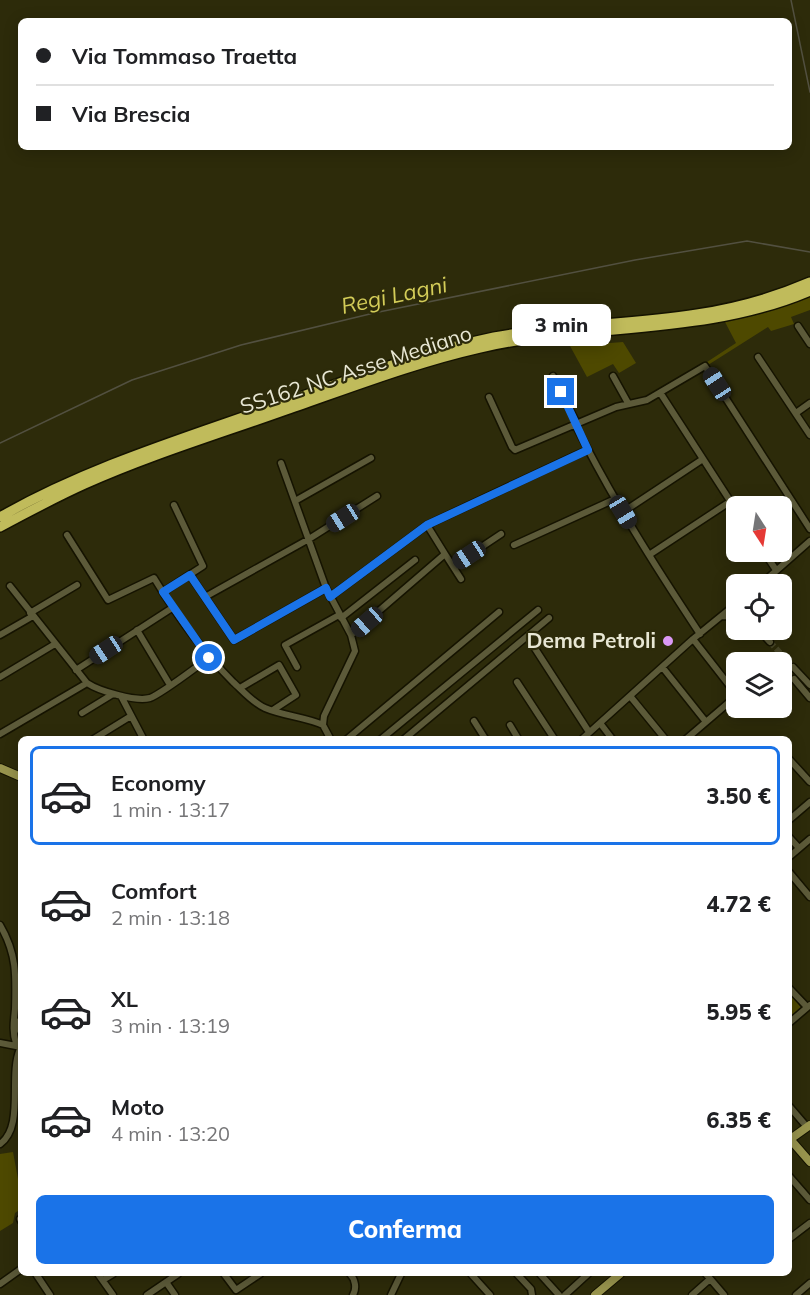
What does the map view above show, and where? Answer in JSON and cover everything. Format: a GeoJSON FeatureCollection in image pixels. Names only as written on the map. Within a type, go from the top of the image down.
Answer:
{"type":"FeatureCollection","features":[{"type":"Feature","properties":{"kind":"highway","name":"SS162 NC Asse Mediano"},"geometry":{"type":"LineString","coordinates":[[0,515],[33,505],[160,454],[430,361],[528,339],[714,319],[757,309],[810,285]]}},
{"type":"Feature","properties":{"kind":"highway","name":"SS162 NC Asse Mediano"},"geometry":{"type":"LineString","coordinates":[[0,529],[33,505]]}},
{"type":"Feature","properties":{"kind":"main road"},"geometry":{"type":"LineString","coordinates":[[0,768],[18,776]]}},
{"type":"Feature","properties":{"kind":"main road"},"geometry":{"type":"LineString","coordinates":[[792,1138],[808,1126]]}},
{"type":"Feature","properties":{"kind":"main road"},"geometry":{"type":"LineString","coordinates":[[792,1141],[810,1162]]}},
{"type":"Feature","properties":{"kind":"main road"},"geometry":{"type":"LineString","coordinates":[[595,1295],[618,1276]]}},
{"type":"Feature","properties":{"kind":"street"},"geometry":{"type":"LineString","coordinates":[[798,326],[810,344]]}},
{"type":"Feature","properties":{"kind":"street"},"geometry":{"type":"LineString","coordinates":[[758,357],[810,435]]}},
{"type":"Feature","properties":{"kind":"street"},"geometry":{"type":"LineString","coordinates":[[489,397],[515,450],[628,403],[647,400],[661,394],[705,366],[810,529]]}},
{"type":"Feature","properties":{"kind":"street"},"geometry":{"type":"LineString","coordinates":[[553,376],[588,450],[615,499],[700,634]]}},
{"type":"Feature","properties":{"kind":"street"},"geometry":{"type":"LineString","coordinates":[[613,376],[628,403]]}},
{"type":"Feature","properties":{"kind":"street"},"geometry":{"type":"LineString","coordinates":[[661,394],[728,496]]}},
{"type":"Feature","properties":{"kind":"street"},"geometry":{"type":"LineString","coordinates":[[796,413],[810,403]]}},
{"type":"Feature","properties":{"kind":"street"},"geometry":{"type":"LineString","coordinates":[[330,597],[427,525],[588,450]]}},
{"type":"Feature","properties":{"kind":"street"},"geometry":{"type":"LineString","coordinates":[[295,501],[371,458]]}},
{"type":"Feature","properties":{"kind":"street"},"geometry":{"type":"LineString","coordinates":[[623,512],[703,459]]}},
{"type":"Feature","properties":{"kind":"street"},"geometry":{"type":"LineString","coordinates":[[280,463],[326,588],[351,635],[355,651],[324,716],[323,725],[329,736]]}},
{"type":"Feature","properties":{"kind":"street"},"geometry":{"type":"LineString","coordinates":[[205,597],[309,539],[377,496]]}},
{"type":"Feature","properties":{"kind":"street"},"geometry":{"type":"LineString","coordinates":[[514,544],[615,499]]}},
{"type":"Feature","properties":{"kind":"street"},"geometry":{"type":"LineString","coordinates":[[649,555],[726,504]]}},
{"type":"Feature","properties":{"kind":"street"},"geometry":{"type":"LineString","coordinates":[[163,592],[203,566],[174,505]]}},
{"type":"Feature","properties":{"kind":"street"},"geometry":{"type":"LineString","coordinates":[[427,525],[460,579]]}},
{"type":"Feature","properties":{"kind":"street"},"geometry":{"type":"LineString","coordinates":[[453,566],[501,534]]}},
{"type":"Feature","properties":{"kind":"street"},"geometry":{"type":"LineString","coordinates":[[67,535],[108,600],[154,578],[172,608],[209,658],[240,688],[265,708],[323,725]]}},
{"type":"Feature","properties":{"kind":"street"},"geometry":{"type":"LineString","coordinates":[[771,574],[810,541]]}},
{"type":"Feature","properties":{"kind":"street"},"geometry":{"type":"LineString","coordinates":[[351,635],[445,554]]}},
{"type":"Feature","properties":{"kind":"street"},"geometry":{"type":"LineString","coordinates":[[297,667],[285,645],[340,616],[416,560]]}},
{"type":"Feature","properties":{"kind":"street"},"geometry":{"type":"LineString","coordinates":[[771,562],[776,570]]}},
{"type":"Feature","properties":{"kind":"street"},"geometry":{"type":"LineString","coordinates":[[190,575],[234,640],[326,588]]}},
{"type":"Feature","properties":{"kind":"street"},"geometry":{"type":"LineString","coordinates":[[0,635],[77,585]]}},
{"type":"Feature","properties":{"kind":"street"},"geometry":{"type":"LineString","coordinates":[[10,586],[76,670],[87,683],[95,688],[121,696],[149,698],[209,658]]}},
{"type":"Feature","properties":{"kind":"street"},"geometry":{"type":"LineString","coordinates":[[76,670],[172,608]]}},
{"type":"Feature","properties":{"kind":"street"},"geometry":{"type":"LineString","coordinates":[[385,736],[538,610]]}},
{"type":"Feature","properties":{"kind":"street"},"geometry":{"type":"LineString","coordinates":[[351,736],[499,612]]}},
{"type":"Feature","properties":{"kind":"street"},"geometry":{"type":"LineString","coordinates":[[585,736],[693,639],[726,613]]}},
{"type":"Feature","properties":{"kind":"street"},"geometry":{"type":"LineString","coordinates":[[722,616],[726,616]]}},
{"type":"Feature","properties":{"kind":"street"},"geometry":{"type":"LineString","coordinates":[[408,736],[549,618]]}},
{"type":"Feature","properties":{"kind":"street"},"geometry":{"type":"LineString","coordinates":[[137,630],[170,685]]}},
{"type":"Feature","properties":{"kind":"street"},"geometry":{"type":"LineString","coordinates":[[690,736],[734,698],[736,693],[693,639]]}},
{"type":"Feature","properties":{"kind":"street"},"geometry":{"type":"LineString","coordinates":[[0,677],[55,644]]}},
{"type":"Feature","properties":{"kind":"street"},"geometry":{"type":"LineString","coordinates":[[534,647],[589,732]]}},
{"type":"Feature","properties":{"kind":"street"},"geometry":{"type":"LineString","coordinates":[[240,688],[279,665],[296,695],[273,710]]}},
{"type":"Feature","properties":{"kind":"street"},"geometry":{"type":"LineString","coordinates":[[793,667],[810,685]]}},
{"type":"Feature","properties":{"kind":"street"},"geometry":{"type":"LineString","coordinates":[[663,668],[706,722]]}},
{"type":"Feature","properties":{"kind":"street"},"geometry":{"type":"LineString","coordinates":[[794,679],[810,698]]}},
{"type":"Feature","properties":{"kind":"street"},"geometry":{"type":"LineString","coordinates":[[517,682],[552,736]]}},
{"type":"Feature","properties":{"kind":"street"},"geometry":{"type":"LineString","coordinates":[[0,734],[87,683]]}},
{"type":"Feature","properties":{"kind":"street"},"geometry":{"type":"LineString","coordinates":[[82,713],[113,694]]}},
{"type":"Feature","properties":{"kind":"street"},"geometry":{"type":"LineString","coordinates":[[121,696],[142,736]]}},
{"type":"Feature","properties":{"kind":"street"},"geometry":{"type":"LineString","coordinates":[[630,696],[663,736]]}},
{"type":"Feature","properties":{"kind":"street"},"geometry":{"type":"LineString","coordinates":[[98,736],[131,716]]}},
{"type":"Feature","properties":{"kind":"street"},"geometry":{"type":"LineString","coordinates":[[474,721],[483,736]]}},
{"type":"Feature","properties":{"kind":"street"},"geometry":{"type":"LineString","coordinates":[[600,723],[610,736]]}},
{"type":"Feature","properties":{"kind":"street"},"geometry":{"type":"LineString","coordinates":[[510,725],[517,736]]}},
{"type":"Feature","properties":{"kind":"street"},"geometry":{"type":"LineString","coordinates":[[792,762],[810,782]]}},
{"type":"Feature","properties":{"kind":"street"},"geometry":{"type":"LineString","coordinates":[[792,817],[810,802]]}},
{"type":"Feature","properties":{"kind":"street"},"geometry":{"type":"LineString","coordinates":[[792,854],[810,839]]}},
{"type":"Feature","properties":{"kind":"street"},"geometry":{"type":"LineString","coordinates":[[792,840],[799,848]]}},
{"type":"Feature","properties":{"kind":"street"},"geometry":{"type":"LineString","coordinates":[[792,876],[810,897]]}},
{"type":"Feature","properties":{"kind":"street"},"geometry":{"type":"LineString","coordinates":[[0,925],[14,958],[16,979],[14,1017],[18,1039]]}},
{"type":"Feature","properties":{"kind":"street"},"geometry":{"type":"LineString","coordinates":[[792,991],[808,1006],[792,1020]]}},
{"type":"Feature","properties":{"kind":"street"},"geometry":{"type":"LineString","coordinates":[[14,1017],[18,1026]]}},
{"type":"Feature","properties":{"kind":"street"},"geometry":{"type":"LineString","coordinates":[[0,1043],[18,1045]]}},
{"type":"Feature","properties":{"kind":"street"},"geometry":{"type":"LineString","coordinates":[[0,1144],[7,1138],[13,1125],[18,1052]]}},
{"type":"Feature","properties":{"kind":"street"},"geometry":{"type":"LineString","coordinates":[[792,1109],[808,1126]]}},
{"type":"Feature","properties":{"kind":"street"},"geometry":{"type":"LineString","coordinates":[[792,1179],[810,1200]]}},
{"type":"Feature","properties":{"kind":"street"},"geometry":{"type":"LineString","coordinates":[[792,1237],[810,1223]]}},
{"type":"Feature","properties":{"kind":"street"},"geometry":{"type":"LineString","coordinates":[[0,1284],[18,1271]]}},
{"type":"Feature","properties":{"kind":"street"},"geometry":{"type":"LineString","coordinates":[[37,1276],[50,1295]]}},
{"type":"Feature","properties":{"kind":"street"},"geometry":{"type":"LineString","coordinates":[[100,1276],[113,1295]]}},
{"type":"Feature","properties":{"kind":"street"},"geometry":{"type":"LineString","coordinates":[[103,1280],[110,1276]]}},
{"type":"Feature","properties":{"kind":"street"},"geometry":{"type":"LineString","coordinates":[[147,1295],[175,1276]]}},
{"type":"Feature","properties":{"kind":"street"},"geometry":{"type":"LineString","coordinates":[[225,1276],[238,1293],[258,1276]]}},
{"type":"Feature","properties":{"kind":"street"},"geometry":{"type":"LineString","coordinates":[[352,1276],[355,1291],[353,1295]]}},
{"type":"Feature","properties":{"kind":"street"},"geometry":{"type":"LineString","coordinates":[[391,1295],[400,1276]]}},
{"type":"Feature","properties":{"kind":"street"},"geometry":{"type":"LineString","coordinates":[[473,1276],[490,1295]]}},
{"type":"Feature","properties":{"kind":"street"},"geometry":{"type":"LineString","coordinates":[[519,1276],[531,1289],[532,1295]]}},
{"type":"Feature","properties":{"kind":"street"},"geometry":{"type":"LineString","coordinates":[[542,1276],[559,1295]]}},
{"type":"Feature","properties":{"kind":"street"},"geometry":{"type":"LineString","coordinates":[[565,1295],[586,1276]]}},
{"type":"Feature","properties":{"kind":"street"},"geometry":{"type":"LineString","coordinates":[[692,1295],[708,1276],[724,1295]]}},
{"type":"Feature","properties":{"kind":"street"},"geometry":{"type":"LineString","coordinates":[[166,1282],[176,1295]]}},
{"type":"Feature","properties":{"kind":"street"},"geometry":{"type":"LineString","coordinates":[[796,1295],[810,1283]]}},
{"type":"Feature","properties":{"kind":"shaded area"},"geometry":{"type":"Polygon","coordinates":[[[810,296],[810,310],[791,317],[794,324],[771,331],[768,327],[708,365],[707,362],[736,343],[725,322],[782,307],[810,296]]]}},
{"type":"Feature","properties":{"kind":"shaded area"},"geometry":{"type":"Polygon","coordinates":[[[623,342],[636,363],[619,373],[613,364],[587,377],[570,346],[623,342]]]}},
{"type":"Feature","properties":{"kind":"shaded area"},"geometry":{"type":"Polygon","coordinates":[[[792,996],[802,1009],[792,1017],[792,996]]]}},
{"type":"Feature","properties":{"kind":"shaded area"},"geometry":{"type":"Polygon","coordinates":[[[13,1152],[18,1179],[18,1211],[15,1213],[13,1223],[0,1231],[0,1154],[13,1152]]]}},
{"type":"Feature","properties":{"kind":"waterway"},"geometry":{"type":"LineString","coordinates":[[791,0],[810,92]]}},
{"type":"Feature","properties":{"kind":"waterway","name":"Regi Lagni"},"geometry":{"type":"LineString","coordinates":[[0,443],[132,380],[241,345],[374,313],[635,260],[747,241],[810,252]]}},
{"type":"Feature","properties":{"kind":"tunnel"},"geometry":{"type":"LineString","coordinates":[[770,642],[793,667]]}},
{"type":"Feature","properties":{"kind":"place","name":"Dema Petroli"},"geometry":{"type":"Point","coordinates":[668,641]}},
{"type":"Feature","properties":{"kind":"route"},"geometry":{"type":"LineString","coordinates":[[209,658],[163,592],[190,575],[234,640],[326,588],[330,597],[427,525],[588,450],[561,392]]}}]}
